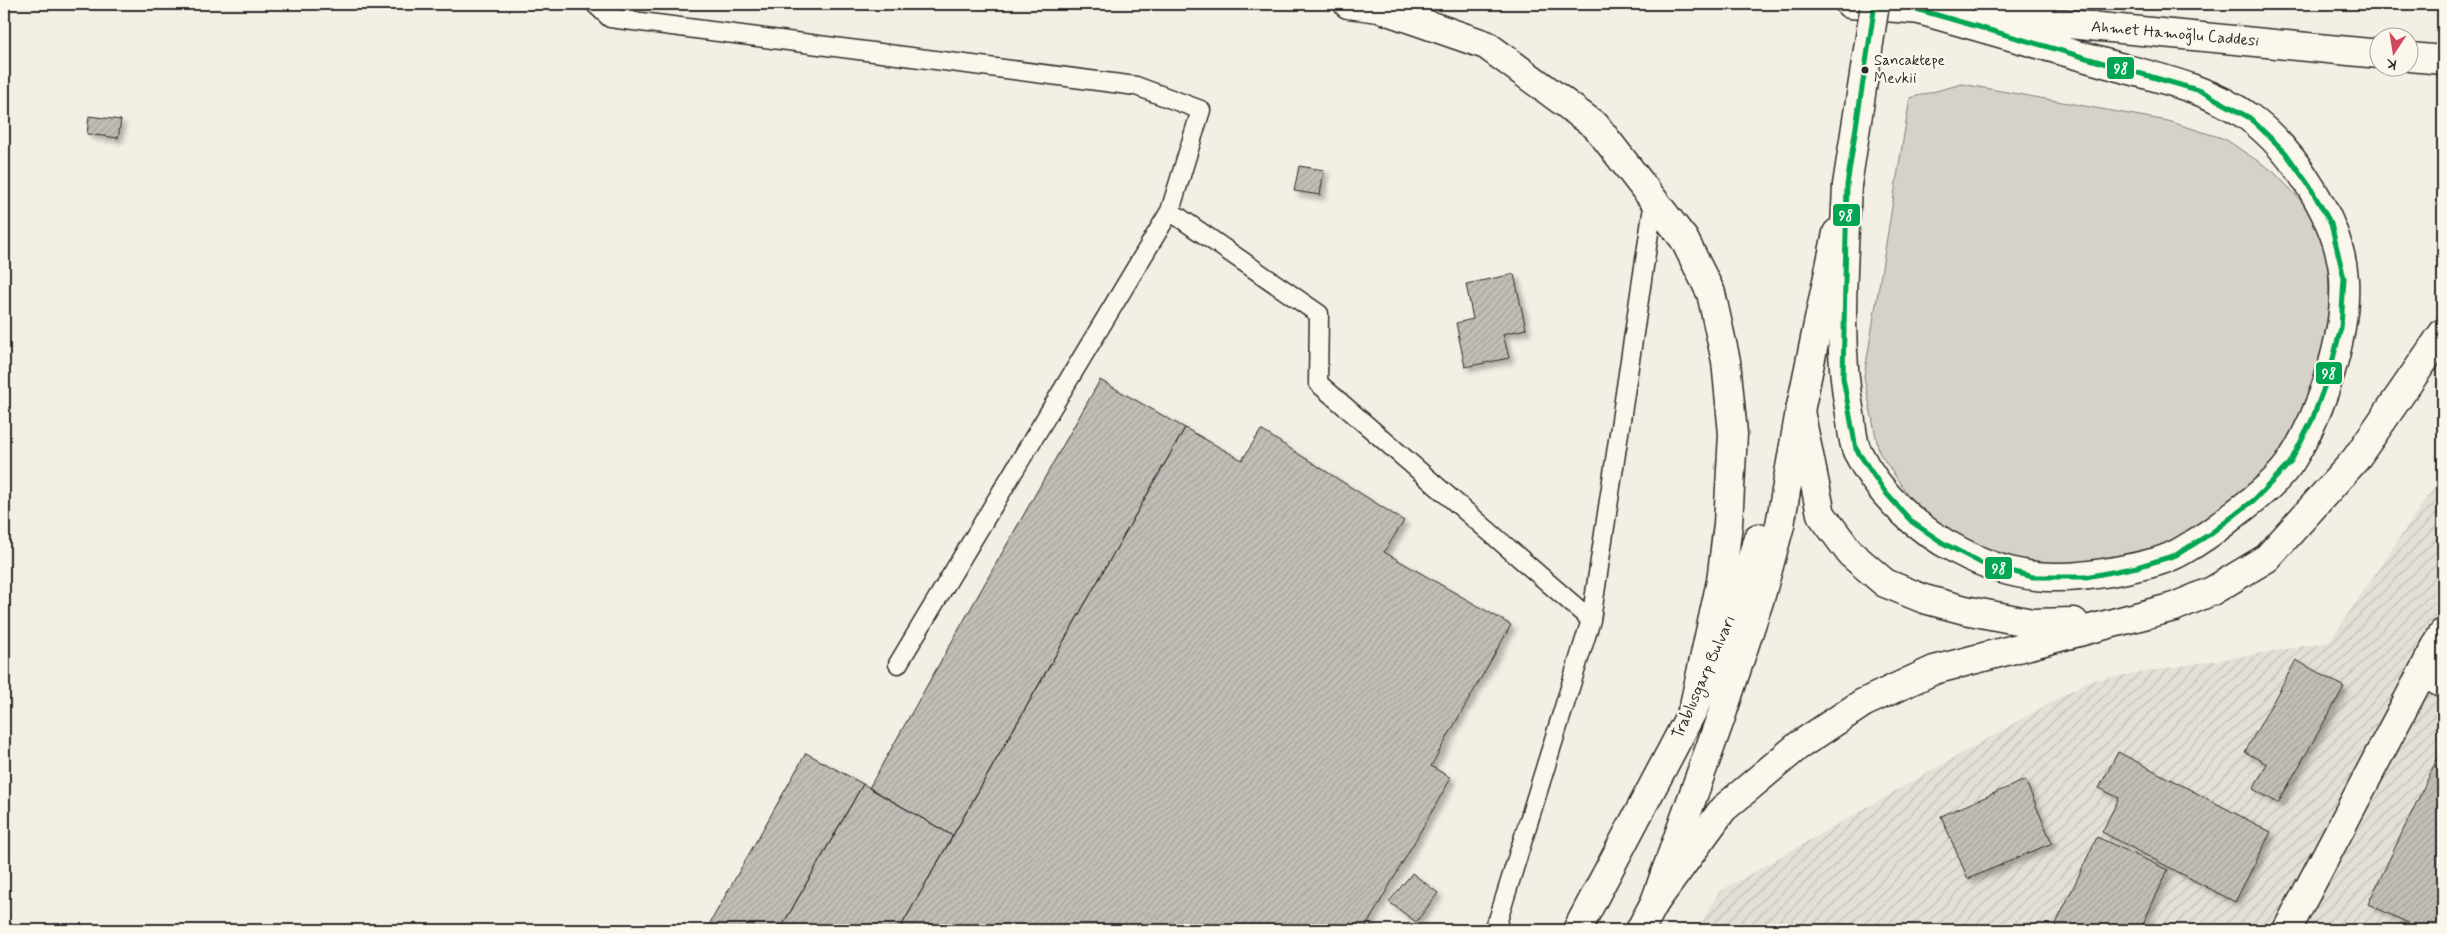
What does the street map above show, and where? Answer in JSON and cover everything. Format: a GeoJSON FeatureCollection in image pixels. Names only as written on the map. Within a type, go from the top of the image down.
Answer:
{"type":"FeatureCollection","features":[{"type":"Feature","properties":{"kind":"main road"},"geometry":{"type":"LineString","coordinates":[[1348,4],[1379,8],[1486,45],[1596,126],[1684,239],[1711,293],[1726,362],[1733,434],[1728,524],[1721,581],[1693,710]]}},
{"type":"Feature","properties":{"kind":"main road","name":"Ahmet Hamoğlu Caddesi"},"geometry":{"type":"LineString","coordinates":[[1850,4],[2370,53]]}},
{"type":"Feature","properties":{"kind":"main road"},"geometry":{"type":"LineString","coordinates":[[1875,4],[1847,185],[1843,378],[1856,449],[1885,492],[1912,522],[1943,543],[1981,563],[2033,578],[2086,577],[2137,567],[2176,555],[2210,534],[2254,500],[2290,464],[2312,420],[2329,374],[2341,328],[2344,278],[2331,224],[2310,187],[2284,152],[2250,118],[2201,91],[1916,9]]}},
{"type":"Feature","properties":{"kind":"main road"},"geometry":{"type":"LineString","coordinates":[[2420,57],[2443,60]]}},
{"type":"Feature","properties":{"kind":"main road","name":"Trablusgarp Bulvarı"},"geometry":{"type":"LineString","coordinates":[[1640,930],[1655,902],[1721,717],[1761,595],[1780,525],[1800,410],[1847,185]]}},
{"type":"Feature","properties":{"kind":"main road"},"geometry":{"type":"LineString","coordinates":[[1655,902],[1723,809],[1798,746],[1863,702],[1934,670],[2123,622],[2174,607],[2212,590],[2267,558],[2355,460],[2443,333]]}},
{"type":"Feature","properties":{"kind":"main road"},"geometry":{"type":"LineString","coordinates":[[1800,410],[1821,514],[1851,554],[1885,583],[1924,600],[2032,623],[2123,622]]}},
{"type":"Feature","properties":{"kind":"main road","name":"Trablusgarp Bulvarı"},"geometry":{"type":"LineString","coordinates":[[1577,930],[1693,710],[1743,587],[1771,493],[1800,410]]}},
{"type":"Feature","properties":{"kind":"main road"},"geometry":{"type":"LineString","coordinates":[[2295,927],[2433,678],[2443,633]]}},
{"type":"Feature","properties":{"kind":"lane"},"geometry":{"type":"LineString","coordinates":[[595,4],[610,18],[1136,86],[1201,110],[1170,211],[898,664]]}},
{"type":"Feature","properties":{"kind":"lane"},"geometry":{"type":"LineString","coordinates":[[1492,930],[1498,920],[1591,620],[1654,200]]}},
{"type":"Feature","properties":{"kind":"lane"},"geometry":{"type":"LineString","coordinates":[[1170,211],[1320,314],[1318,384],[1591,620]]}},
{"type":"Feature","properties":{"kind":"shaded area"},"geometry":{"type":"Polygon","coordinates":[[[1962,84],[2168,121],[2225,139],[2274,172],[2310,210],[2328,261],[2330,333],[2310,396],[2279,456],[2250,491],[2206,528],[2133,560],[2050,572],[1967,548],[1918,510],[1879,452],[1864,377],[1910,98],[1962,84]]]}},
{"type":"Feature","properties":{"kind":"shaded area"},"geometry":{"type":"Polygon","coordinates":[[[2443,474],[2443,930],[1698,930],[1719,892],[2088,681],[2329,642],[2443,474]]]}},
{"type":"Feature","properties":{"kind":"building"},"geometry":{"type":"Polygon","coordinates":[[[89,116],[121,120],[118,138],[87,134],[89,116]]]}},
{"type":"Feature","properties":{"kind":"building"},"geometry":{"type":"Polygon","coordinates":[[[1299,166],[1324,170],[1320,195],[1294,191],[1299,166]]]}},
{"type":"Feature","properties":{"kind":"building"},"geometry":{"type":"Polygon","coordinates":[[[1514,274],[1526,329],[1503,334],[1509,358],[1465,367],[1456,323],[1473,319],[1466,284],[1514,274]]]}},
{"type":"Feature","properties":{"kind":"building"},"geometry":{"type":"Polygon","coordinates":[[[1100,380],[1185,428],[953,836],[869,788],[1100,380]]]}},
{"type":"Feature","properties":{"kind":"building"},"geometry":{"type":"Polygon","coordinates":[[[1185,428],[1242,460],[1261,430],[1404,521],[1384,552],[1511,625],[1431,766],[1451,778],[1364,930],[899,930],[1185,428]]]}},
{"type":"Feature","properties":{"kind":"building"},"geometry":{"type":"Polygon","coordinates":[[[2296,660],[2344,687],[2278,803],[2253,789],[2267,764],[2245,752],[2296,660]]]}},
{"type":"Feature","properties":{"kind":"building"},"geometry":{"type":"Polygon","coordinates":[[[2443,747],[2443,930],[2423,930],[2368,904],[2443,747]]]}},
{"type":"Feature","properties":{"kind":"building"},"geometry":{"type":"Polygon","coordinates":[[[2118,752],[2271,832],[2235,902],[2102,832],[2119,798],[2099,788],[2118,752]]]}},
{"type":"Feature","properties":{"kind":"building"},"geometry":{"type":"Polygon","coordinates":[[[806,753],[863,784],[780,930],[706,930],[806,753]]]}},
{"type":"Feature","properties":{"kind":"building"},"geometry":{"type":"Polygon","coordinates":[[[2025,780],[2052,843],[1968,879],[1941,816],[2025,780]]]}},
{"type":"Feature","properties":{"kind":"building"},"geometry":{"type":"Polygon","coordinates":[[[863,784],[953,836],[899,930],[780,930],[863,784]]]}},
{"type":"Feature","properties":{"kind":"building"},"geometry":{"type":"Polygon","coordinates":[[[2097,837],[2168,870],[2140,930],[2053,930],[2097,837]]]}},
{"type":"Feature","properties":{"kind":"building"},"geometry":{"type":"Polygon","coordinates":[[[1412,873],[1438,893],[1416,922],[1389,902],[1412,873]]]}},
{"type":"Feature","properties":{"kind":"transit line","name":"98"},"geometry":{"type":"LineString","coordinates":[[1875,4],[1847,185],[1843,378],[1856,449],[1885,492],[1912,522],[1943,543],[1981,563],[2033,577],[2086,577],[2137,567],[2176,555],[2210,534],[2254,500],[2290,463],[2312,420],[2329,374],[2341,328],[2344,278],[2331,224],[2310,187],[2285,152],[2250,118],[2201,91],[1916,9]]}},
{"type":"Feature","properties":{"kind":"place","name":"Sancaktepe Mevkii"},"geometry":{"type":"Point","coordinates":[1865,70]}}]}
